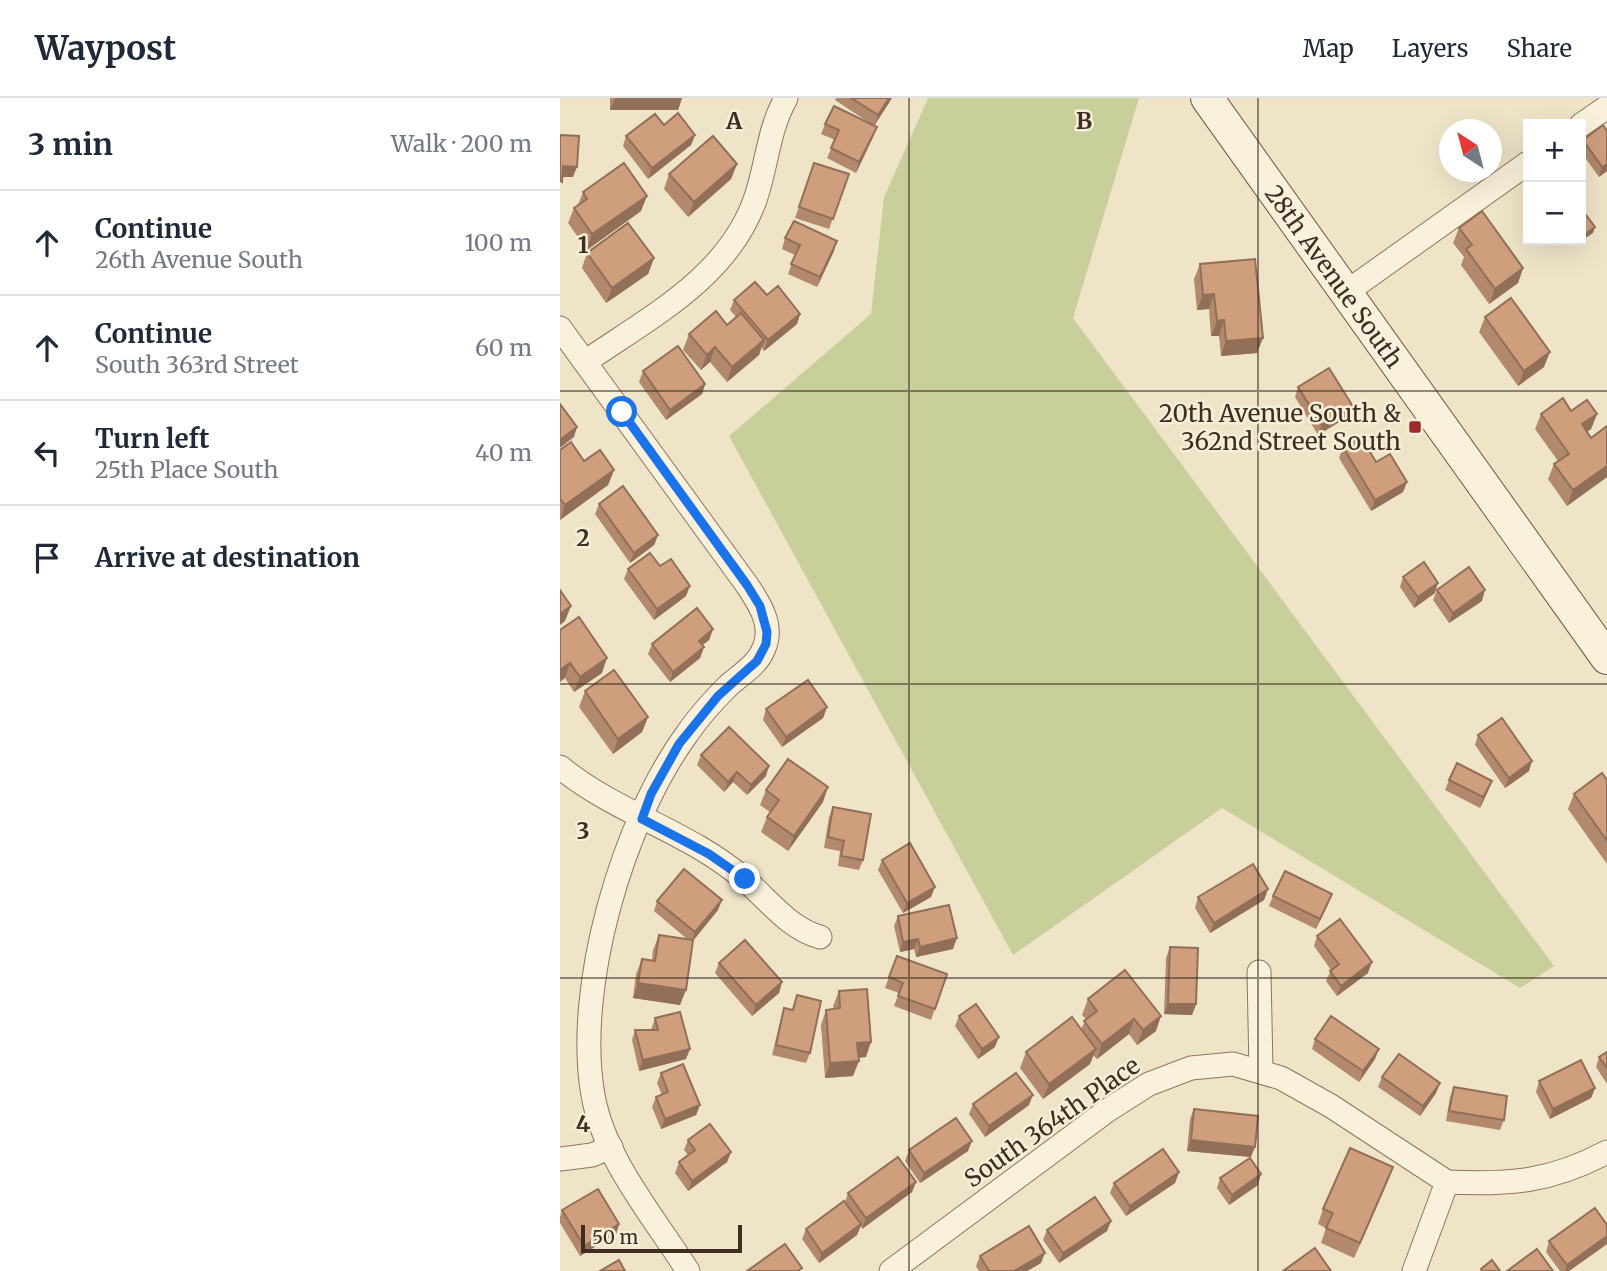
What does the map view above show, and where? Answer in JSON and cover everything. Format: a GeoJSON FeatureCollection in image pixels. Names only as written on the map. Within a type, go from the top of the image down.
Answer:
{"type":"FeatureCollection","features":[{"type":"Feature","properties":{"kind":"street"},"geometry":{"type":"LineString","coordinates":[[585,362],[692,287],[725,256],[740,235],[755,198],[770,135],[786,98]]}},
{"type":"Feature","properties":{"kind":"street","name":"28th Avenue South"},"geometry":{"type":"LineString","coordinates":[[1207,98],[1607,658]]}},
{"type":"Feature","properties":{"kind":"street"},"geometry":{"type":"LineString","coordinates":[[1586,122],[1607,107]]}},
{"type":"Feature","properties":{"kind":"street"},"geometry":{"type":"LineString","coordinates":[[1345,293],[1523,167]]}},
{"type":"Feature","properties":{"kind":"street"},"geometry":{"type":"LineString","coordinates":[[560,328],[695,511],[760,606],[767,626],[766,644],[757,661],[718,696],[688,732],[661,775],[620,873],[596,965],[587,1037],[593,1097],[611,1147],[688,1271]]}},
{"type":"Feature","properties":{"kind":"street"},"geometry":{"type":"LineString","coordinates":[[560,767],[596,793],[721,861],[793,925],[820,937]]}},
{"type":"Feature","properties":{"kind":"street"},"geometry":{"type":"LineString","coordinates":[[1259,972],[1261,1070]]}},
{"type":"Feature","properties":{"kind":"street","name":"South 364th Place"},"geometry":{"type":"LineString","coordinates":[[891,1271],[1097,1118],[1149,1084],[1177,1072],[1207,1065],[1233,1064],[1261,1070],[1322,1101],[1447,1182]]}},
{"type":"Feature","properties":{"kind":"street"},"geometry":{"type":"LineString","coordinates":[[560,1159],[592,1155],[611,1147]]}},
{"type":"Feature","properties":{"kind":"street"},"geometry":{"type":"LineString","coordinates":[[1414,1271],[1447,1182],[1499,1185],[1543,1179],[1563,1173],[1607,1152]]}},
{"type":"Feature","properties":{"kind":"green space"},"geometry":{"type":"Polygon","coordinates":[[[928,98],[1139,98],[1073,318],[1554,966],[1520,988],[1222,808],[1013,955],[729,436],[871,314],[884,197],[928,98]]]}},
{"type":"Feature","properties":{"kind":"building"},"geometry":{"type":"Polygon","coordinates":[[[851,98],[889,98],[878,115],[851,98]]]}},
{"type":"Feature","properties":{"kind":"building"},"geometry":{"type":"Polygon","coordinates":[[[834,106],[877,127],[859,162],[831,148],[839,130],[825,124],[834,106]]]}},
{"type":"Feature","properties":{"kind":"building"},"geometry":{"type":"Polygon","coordinates":[[[678,113],[695,135],[652,168],[626,136],[655,114],[664,125],[678,113]]]}},
{"type":"Feature","properties":{"kind":"building"},"geometry":{"type":"Polygon","coordinates":[[[1603,125],[1607,131],[1607,164],[1602,167],[1586,144],[1586,138],[1603,125]]]}},
{"type":"Feature","properties":{"kind":"building"},"geometry":{"type":"Polygon","coordinates":[[[560,135],[579,136],[577,167],[563,166],[562,182],[560,181],[560,135]]]}},
{"type":"Feature","properties":{"kind":"building"},"geometry":{"type":"Polygon","coordinates":[[[713,136],[737,164],[694,202],[669,174],[713,136]]]}},
{"type":"Feature","properties":{"kind":"building"},"geometry":{"type":"Polygon","coordinates":[[[624,163],[647,196],[592,234],[574,208],[587,199],[583,192],[624,163]]]}},
{"type":"Feature","properties":{"kind":"building"},"geometry":{"type":"Polygon","coordinates":[[[814,163],[849,174],[833,219],[799,207],[814,163]]]}},
{"type":"Feature","properties":{"kind":"building"},"geometry":{"type":"Polygon","coordinates":[[[1482,211],[1523,268],[1495,289],[1466,249],[1472,245],[1459,228],[1482,211]]]}},
{"type":"Feature","properties":{"kind":"building"},"geometry":{"type":"Polygon","coordinates":[[[1586,215],[1595,227],[1586,233],[1586,215]]]}},
{"type":"Feature","properties":{"kind":"building"},"geometry":{"type":"Polygon","coordinates":[[[794,221],[837,241],[820,277],[791,264],[800,245],[785,238],[794,221]]]}},
{"type":"Feature","properties":{"kind":"building"},"geometry":{"type":"Polygon","coordinates":[[[628,223],[654,258],[612,288],[587,253],[628,223]]]}},
{"type":"Feature","properties":{"kind":"building"},"geometry":{"type":"Polygon","coordinates":[[[1255,259],[1263,338],[1226,341],[1224,320],[1217,321],[1214,294],[1203,295],[1200,264],[1255,259]]]}},
{"type":"Feature","properties":{"kind":"building"},"geometry":{"type":"Polygon","coordinates":[[[755,282],[767,295],[778,286],[800,314],[768,340],[734,300],[755,282]]]}},
{"type":"Feature","properties":{"kind":"building"},"geometry":{"type":"Polygon","coordinates":[[[1511,298],[1550,352],[1524,371],[1485,317],[1511,298]]]}},
{"type":"Feature","properties":{"kind":"building"},"geometry":{"type":"Polygon","coordinates":[[[716,311],[727,325],[741,313],[764,340],[732,367],[715,347],[707,355],[689,334],[716,311]]]}},
{"type":"Feature","properties":{"kind":"building"},"geometry":{"type":"Polygon","coordinates":[[[678,346],[705,384],[670,410],[643,371],[678,346]]]}},
{"type":"Feature","properties":{"kind":"building"},"geometry":{"type":"Polygon","coordinates":[[[1329,368],[1352,405],[1322,425],[1298,387],[1329,368]]]}},
{"type":"Feature","properties":{"kind":"building"},"geometry":{"type":"Polygon","coordinates":[[[1563,398],[1571,411],[1587,400],[1597,414],[1582,424],[1591,438],[1607,426],[1607,466],[1573,490],[1554,464],[1569,454],[1541,414],[1563,398]]]}},
{"type":"Feature","properties":{"kind":"building"},"geometry":{"type":"Polygon","coordinates":[[[560,404],[577,427],[560,440],[560,404]]]}},
{"type":"Feature","properties":{"kind":"building"},"geometry":{"type":"Polygon","coordinates":[[[1361,437],[1376,462],[1390,454],[1407,482],[1375,500],[1343,447],[1361,437]]]}},
{"type":"Feature","properties":{"kind":"building"},"geometry":{"type":"Polygon","coordinates":[[[571,442],[584,461],[600,450],[614,470],[565,505],[560,499],[560,450],[571,442]]]}},
{"type":"Feature","properties":{"kind":"building"},"geometry":{"type":"Polygon","coordinates":[[[623,486],[658,535],[634,553],[599,504],[623,486]]]}},
{"type":"Feature","properties":{"kind":"building"},"geometry":{"type":"Polygon","coordinates":[[[650,553],[660,566],[671,559],[690,586],[657,609],[628,569],[650,553]]]}},
{"type":"Feature","properties":{"kind":"building"},"geometry":{"type":"Polygon","coordinates":[[[1424,562],[1438,583],[1418,597],[1403,577],[1424,562]]]}},
{"type":"Feature","properties":{"kind":"building"},"geometry":{"type":"Polygon","coordinates":[[[1469,567],[1485,590],[1453,613],[1437,590],[1469,567]]]}},
{"type":"Feature","properties":{"kind":"building"},"geometry":{"type":"Polygon","coordinates":[[[560,590],[571,606],[560,614],[560,590]]]}},
{"type":"Feature","properties":{"kind":"building"},"geometry":{"type":"Polygon","coordinates":[[[697,608],[713,629],[699,641],[704,647],[673,672],[652,644],[697,608]]]}},
{"type":"Feature","properties":{"kind":"building"},"geometry":{"type":"Polygon","coordinates":[[[579,617],[607,658],[580,677],[570,663],[560,670],[560,630],[579,617]]]}},
{"type":"Feature","properties":{"kind":"building"},"geometry":{"type":"Polygon","coordinates":[[[614,670],[648,717],[618,739],[585,691],[614,670]]]}},
{"type":"Feature","properties":{"kind":"building"},"geometry":{"type":"Polygon","coordinates":[[[808,680],[827,707],[786,737],[766,709],[808,680]]]}},
{"type":"Feature","properties":{"kind":"building"},"geometry":{"type":"Polygon","coordinates":[[[1502,718],[1532,761],[1509,778],[1478,735],[1502,718]]]}},
{"type":"Feature","properties":{"kind":"building"},"geometry":{"type":"Polygon","coordinates":[[[729,727],[769,766],[751,785],[737,772],[728,782],[701,755],[729,727]]]}},
{"type":"Feature","properties":{"kind":"building"},"geometry":{"type":"Polygon","coordinates":[[[788,759],[828,787],[794,836],[767,817],[779,800],[766,790],[788,759]]]}},
{"type":"Feature","properties":{"kind":"building"},"geometry":{"type":"Polygon","coordinates":[[[1457,763],[1492,781],[1483,797],[1449,780],[1457,763]]]}},
{"type":"Feature","properties":{"kind":"building"},"geometry":{"type":"Polygon","coordinates":[[[1602,773],[1607,780],[1607,841],[1574,794],[1602,773]]]}},
{"type":"Feature","properties":{"kind":"building"},"geometry":{"type":"Polygon","coordinates":[[[833,807],[871,814],[863,860],[841,856],[844,841],[828,837],[833,807]]]}},
{"type":"Feature","properties":{"kind":"building"},"geometry":{"type":"Polygon","coordinates":[[[910,843],[935,887],[907,903],[882,860],[910,843]]]}},
{"type":"Feature","properties":{"kind":"building"},"geometry":{"type":"Polygon","coordinates":[[[1253,864],[1268,889],[1214,923],[1198,897],[1253,864]]]}},
{"type":"Feature","properties":{"kind":"building"},"geometry":{"type":"Polygon","coordinates":[[[684,869],[722,900],[695,932],[657,901],[684,869]]]}},
{"type":"Feature","properties":{"kind":"building"},"geometry":{"type":"Polygon","coordinates":[[[1285,871],[1332,894],[1320,919],[1273,896],[1285,871]]]}},
{"type":"Feature","properties":{"kind":"building"},"geometry":{"type":"Polygon","coordinates":[[[949,905],[957,938],[920,947],[918,939],[903,942],[898,916],[949,905]]]}},
{"type":"Feature","properties":{"kind":"building"},"geometry":{"type":"Polygon","coordinates":[[[1340,919],[1372,962],[1341,986],[1330,971],[1339,964],[1317,936],[1340,919]]]}},
{"type":"Feature","properties":{"kind":"building"},"geometry":{"type":"Polygon","coordinates":[[[659,935],[693,940],[686,990],[638,983],[642,959],[655,961],[659,935]]]}},
{"type":"Feature","properties":{"kind":"building"},"geometry":{"type":"Polygon","coordinates":[[[745,940],[782,982],[756,1005],[719,963],[745,940]]]}},
{"type":"Feature","properties":{"kind":"building"},"geometry":{"type":"Polygon","coordinates":[[[1170,947],[1198,948],[1196,1004],[1168,1004],[1170,947]]]}},
{"type":"Feature","properties":{"kind":"building"},"geometry":{"type":"Polygon","coordinates":[[[897,956],[947,974],[935,1009],[898,996],[903,983],[889,977],[897,956]]]}},
{"type":"Feature","properties":{"kind":"building"},"geometry":{"type":"Polygon","coordinates":[[[1125,970],[1161,1016],[1143,1030],[1134,1019],[1102,1044],[1084,1021],[1097,1011],[1088,999],[1125,970]]]}},
{"type":"Feature","properties":{"kind":"building"},"geometry":{"type":"Polygon","coordinates":[[[867,989],[871,1042],[857,1043],[859,1061],[830,1063],[826,1010],[840,1008],[839,991],[867,989]]]}},
{"type":"Feature","properties":{"kind":"building"},"geometry":{"type":"Polygon","coordinates":[[[797,995],[821,1001],[810,1053],[776,1045],[784,1008],[793,1010],[797,995]]]}},
{"type":"Feature","properties":{"kind":"building"},"geometry":{"type":"Polygon","coordinates":[[[976,1004],[999,1037],[982,1049],[959,1016],[976,1004]]]}},
{"type":"Feature","properties":{"kind":"building"},"geometry":{"type":"Polygon","coordinates":[[[680,1012],[690,1049],[643,1060],[635,1030],[658,1030],[655,1018],[680,1012]]]}},
{"type":"Feature","properties":{"kind":"building"},"geometry":{"type":"Polygon","coordinates":[[[1331,1016],[1379,1049],[1363,1071],[1315,1039],[1331,1016]]]}},
{"type":"Feature","properties":{"kind":"building"},"geometry":{"type":"Polygon","coordinates":[[[1072,1017],[1096,1049],[1049,1084],[1026,1052],[1072,1017]]]}},
{"type":"Feature","properties":{"kind":"building"},"geometry":{"type":"Polygon","coordinates":[[[1607,1052],[1607,1068],[1599,1057],[1607,1052]]]}},
{"type":"Feature","properties":{"kind":"building"},"geometry":{"type":"Polygon","coordinates":[[[1399,1054],[1440,1083],[1423,1106],[1382,1077],[1399,1054]]]}},
{"type":"Feature","properties":{"kind":"building"},"geometry":{"type":"Polygon","coordinates":[[[1581,1060],[1595,1088],[1553,1109],[1539,1081],[1581,1060]]]}},
{"type":"Feature","properties":{"kind":"building"},"geometry":{"type":"Polygon","coordinates":[[[683,1064],[700,1105],[665,1119],[656,1097],[668,1092],[661,1073],[683,1064]]]}},
{"type":"Feature","properties":{"kind":"building"},"geometry":{"type":"Polygon","coordinates":[[[1016,1073],[1033,1095],[989,1126],[973,1104],[1016,1073]]]}},
{"type":"Feature","properties":{"kind":"building"},"geometry":{"type":"Polygon","coordinates":[[[1454,1087],[1507,1096],[1504,1120],[1449,1111],[1454,1087]]]}},
{"type":"Feature","properties":{"kind":"building"},"geometry":{"type":"Polygon","coordinates":[[[1194,1109],[1258,1116],[1255,1147],[1191,1140],[1194,1109]]]}},
{"type":"Feature","properties":{"kind":"building"},"geometry":{"type":"Polygon","coordinates":[[[956,1118],[972,1141],[924,1173],[909,1150],[956,1118]]]}},
{"type":"Feature","properties":{"kind":"building"},"geometry":{"type":"Polygon","coordinates":[[[710,1124],[731,1152],[692,1181],[679,1162],[695,1150],[688,1140],[710,1124]]]}},
{"type":"Feature","properties":{"kind":"building"},"geometry":{"type":"Polygon","coordinates":[[[1350,1148],[1393,1167],[1360,1243],[1326,1228],[1333,1213],[1323,1209],[1350,1148]]]}},
{"type":"Feature","properties":{"kind":"building"},"geometry":{"type":"Polygon","coordinates":[[[1163,1149],[1179,1172],[1130,1206],[1114,1183],[1163,1149]]]}},
{"type":"Feature","properties":{"kind":"building"},"geometry":{"type":"Polygon","coordinates":[[[898,1157],[916,1182],[866,1218],[848,1193],[898,1157]]]}},
{"type":"Feature","properties":{"kind":"building"},"geometry":{"type":"Polygon","coordinates":[[[1250,1158],[1261,1174],[1232,1195],[1220,1178],[1250,1158]]]}},
{"type":"Feature","properties":{"kind":"building"},"geometry":{"type":"Polygon","coordinates":[[[598,1189],[619,1224],[584,1246],[562,1210],[598,1189]]]}},
{"type":"Feature","properties":{"kind":"building"},"geometry":{"type":"Polygon","coordinates":[[[1095,1197],[1111,1221],[1063,1253],[1047,1230],[1095,1197]]]}},
{"type":"Feature","properties":{"kind":"building"},"geometry":{"type":"Polygon","coordinates":[[[844,1201],[861,1224],[822,1253],[806,1229],[844,1201]]]}},
{"type":"Feature","properties":{"kind":"building"},"geometry":{"type":"Polygon","coordinates":[[[1595,1208],[1607,1225],[1607,1236],[1567,1265],[1549,1241],[1595,1208]]]}},
{"type":"Feature","properties":{"kind":"building"},"geometry":{"type":"Polygon","coordinates":[[[1029,1226],[1045,1253],[1014,1271],[989,1271],[980,1256],[1029,1226]]]}},
{"type":"Feature","properties":{"kind":"building"},"geometry":{"type":"Polygon","coordinates":[[[785,1244],[802,1268],[798,1271],[747,1271],[785,1244]]]}},
{"type":"Feature","properties":{"kind":"building"},"geometry":{"type":"Polygon","coordinates":[[[1315,1248],[1331,1271],[1283,1271],[1315,1248]]]}},
{"type":"Feature","properties":{"kind":"building"},"geometry":{"type":"Polygon","coordinates":[[[1537,1249],[1553,1271],[1507,1271],[1537,1249]]]}},
{"type":"Feature","properties":{"kind":"building"},"geometry":{"type":"Polygon","coordinates":[[[619,1260],[625,1271],[600,1271],[619,1260]]]}},
{"type":"Feature","properties":{"kind":"building"},"geometry":{"type":"Polygon","coordinates":[[[1492,1260],[1500,1271],[1482,1271],[1481,1269],[1492,1260]]]}},
{"type":"Feature","properties":{"kind":"place","name":"20th Avenue South & 362nd Street South"},"geometry":{"type":"Point","coordinates":[1415,427]}},
{"type":"Feature","properties":{"kind":"route"},"geometry":{"type":"LineString","coordinates":[[622,412],[747,585],[760,606],[767,626],[767,640],[759,658],[718,696],[688,732],[661,775],[642,819],[709,854],[745,879]]}}]}
